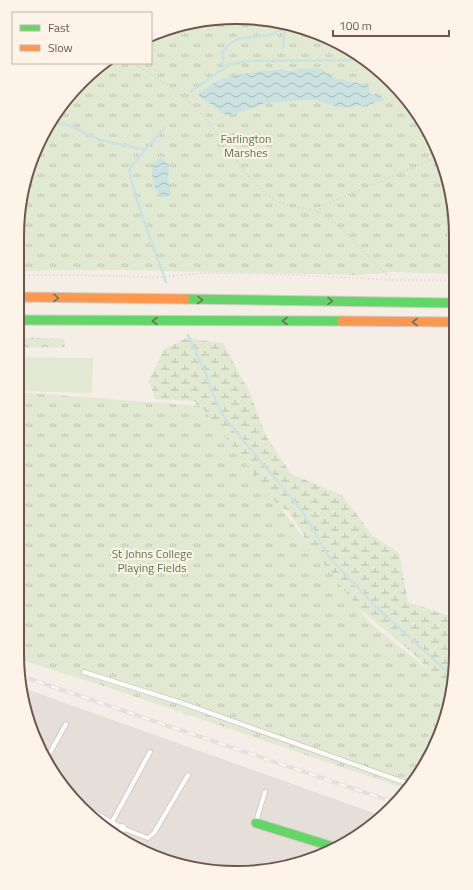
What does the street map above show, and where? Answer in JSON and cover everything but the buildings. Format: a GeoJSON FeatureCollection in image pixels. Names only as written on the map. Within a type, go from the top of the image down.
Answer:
{"type":"FeatureCollection","features":[{"type":"Feature","properties":{"kind":"main road"},"geometry":{"type":"LineString","coordinates":[[24,297],[449,303]]}},
{"type":"Feature","properties":{"kind":"main road"},"geometry":{"type":"LineString","coordinates":[[24,320],[449,322]]}},
{"type":"Feature","properties":{"kind":"main road"},"geometry":{"type":"LineString","coordinates":[[256,823],[328,845]]}},
{"type":"Feature","properties":{"kind":"lane"},"geometry":{"type":"LineString","coordinates":[[84,672],[182,703],[405,783]]}},
{"type":"Feature","properties":{"kind":"lane"},"geometry":{"type":"LineString","coordinates":[[49,754],[66,724]]}},
{"type":"Feature","properties":{"kind":"lane"},"geometry":{"type":"LineString","coordinates":[[112,822],[150,752]]}},
{"type":"Feature","properties":{"kind":"lane"},"geometry":{"type":"LineString","coordinates":[[97,814],[122,828],[148,838],[154,833],[188,775]]}},
{"type":"Feature","properties":{"kind":"lane"},"geometry":{"type":"LineString","coordinates":[[256,823],[265,792]]}},
{"type":"Feature","properties":{"kind":"path"},"geometry":{"type":"LineString","coordinates":[[134,64],[191,103],[206,120],[253,182],[266,194],[284,205],[317,212],[337,226],[393,280]]}},
{"type":"Feature","properties":{"kind":"path"},"geometry":{"type":"LineString","coordinates":[[317,212],[322,206],[434,158]]}},
{"type":"Feature","properties":{"kind":"path"},"geometry":{"type":"LineString","coordinates":[[24,275],[158,277],[205,273],[274,274],[393,280],[449,280]]}},
{"type":"Feature","properties":{"kind":"shaded area"},"geometry":{"type":"Polygon","coordinates":[[[27,690],[376,814],[343,838],[305,855],[278,862],[250,866],[223,866],[195,862],[168,855],[130,838],[118,830],[96,813],[77,794],[52,760],[40,735],[31,708],[27,690]]]}},
{"type":"Feature","properties":{"kind":"green space","name":"Farlington Marshes"},"geometry":{"type":"Polygon","coordinates":[[[223,24],[250,24],[278,28],[305,35],[343,52],[377,77],[396,96],[421,130],[438,168],[445,195],[449,223],[449,274],[393,272],[360,275],[113,270],[24,271],[24,223],[31,182],[40,155],[52,130],[68,107],[86,86],[112,64],[152,64],[152,42],[168,35],[195,28],[223,24]]]}},
{"type":"Feature","properties":{"kind":"green space"},"geometry":{"type":"Polygon","coordinates":[[[24,337],[64,339],[65,347],[24,348],[24,337]]]}},
{"type":"Feature","properties":{"kind":"green space"},"geometry":{"type":"Polygon","coordinates":[[[188,337],[198,340],[223,343],[250,393],[266,436],[291,474],[342,495],[372,535],[399,553],[408,602],[449,616],[449,658],[447,658],[449,661],[449,667],[446,685],[437,679],[416,656],[336,589],[313,561],[303,534],[288,510],[266,504],[194,401],[155,399],[149,381],[164,349],[188,337]]]}},
{"type":"Feature","properties":{"kind":"green space"},"geometry":{"type":"Polygon","coordinates":[[[24,357],[93,358],[92,393],[24,391],[24,357]]]}},
{"type":"Feature","properties":{"kind":"green space","name":"St Johns College Playing Fields"},"geometry":{"type":"Polygon","coordinates":[[[24,393],[201,406],[370,623],[447,684],[442,708],[433,735],[421,760],[401,787],[98,684],[24,661],[24,393]]]}},
{"type":"Feature","properties":{"kind":"water"},"geometry":{"type":"Polygon","coordinates":[[[298,68],[322,69],[333,78],[355,82],[361,85],[368,82],[370,94],[378,94],[385,100],[371,104],[341,108],[316,100],[266,103],[230,116],[221,113],[198,95],[207,87],[216,82],[238,75],[283,69],[293,71],[298,68]]]}},
{"type":"Feature","properties":{"kind":"water"},"geometry":{"type":"Polygon","coordinates":[[[161,154],[163,160],[169,165],[168,178],[171,194],[163,199],[155,187],[152,170],[152,164],[160,159],[161,154]]]}},
{"type":"Feature","properties":{"kind":"waterway"},"geometry":{"type":"LineString","coordinates":[[223,66],[223,51],[233,41],[244,38],[270,35],[283,29]]}},
{"type":"Feature","properties":{"kind":"waterway"},"geometry":{"type":"LineString","coordinates":[[283,48],[285,30]]}},
{"type":"Feature","properties":{"kind":"waterway"},"geometry":{"type":"LineString","coordinates":[[190,92],[230,64],[249,61],[355,60]]}},
{"type":"Feature","properties":{"kind":"waterway"},"geometry":{"type":"LineString","coordinates":[[56,123],[66,124],[100,140],[146,150]]}},
{"type":"Feature","properties":{"kind":"waterway"},"geometry":{"type":"LineString","coordinates":[[164,128],[130,168],[130,176],[138,205],[166,282]]}},
{"type":"Feature","properties":{"kind":"waterway"},"geometry":{"type":"LineString","coordinates":[[188,335],[206,374],[216,402],[227,421],[303,512],[328,556],[375,606],[448,673]]}},
{"type":"Feature","properties":{"kind":"railway"},"geometry":{"type":"LineString","coordinates":[[26,678],[390,801]]}},
{"type":"Feature","properties":{"kind":"traffic: fast"},"geometry":{"type":"LineString","coordinates":[[185,299],[449,303]]}},
{"type":"Feature","properties":{"kind":"traffic: fast"},"geometry":{"type":"LineString","coordinates":[[24,320],[342,321]]}},
{"type":"Feature","properties":{"kind":"traffic: fast"},"geometry":{"type":"LineString","coordinates":[[256,823],[328,845]]}},
{"type":"Feature","properties":{"kind":"traffic: slow"},"geometry":{"type":"LineString","coordinates":[[24,297],[185,299]]}},
{"type":"Feature","properties":{"kind":"traffic: slow"},"geometry":{"type":"LineString","coordinates":[[342,321],[449,322]]}}]}
